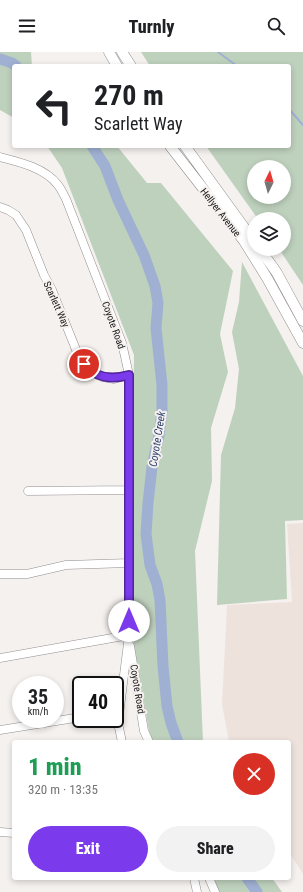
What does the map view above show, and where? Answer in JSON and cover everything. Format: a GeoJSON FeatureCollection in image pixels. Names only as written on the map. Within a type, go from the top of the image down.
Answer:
{"type":"FeatureCollection","features":[{"type":"Feature","properties":{"kind":"main road"},"geometry":{"type":"LineString","coordinates":[[109,52],[116,64]]}},
{"type":"Feature","properties":{"kind":"main road"},"geometry":{"type":"LineString","coordinates":[[122,52],[130,64]]}},
{"type":"Feature","properties":{"kind":"main road","name":"Hellyer Avenue"},"geometry":{"type":"LineString","coordinates":[[172,148],[244,241],[267,278],[303,343]]}},
{"type":"Feature","properties":{"kind":"main road","name":"Hellyer Avenue"},"geometry":{"type":"LineString","coordinates":[[186,148],[247,231]]}},
{"type":"Feature","properties":{"kind":"main road"},"geometry":{"type":"LineString","coordinates":[[265,256],[277,273],[303,321]]}},
{"type":"Feature","properties":{"kind":"street","name":"Coyote Road"},"geometry":{"type":"LineString","coordinates":[[0,157],[26,164],[48,175],[58,185],[66,199],[122,343],[129,375],[129,635],[118,723],[122,740]]}},
{"type":"Feature","properties":{"kind":"street","name":"Scarlett Way"},"geometry":{"type":"LineString","coordinates":[[0,207],[8,210],[16,216],[26,230],[79,357],[89,370],[102,377],[114,379],[129,375]]}},
{"type":"Feature","properties":{"kind":"street"},"geometry":{"type":"LineString","coordinates":[[28,491],[129,490]]}},
{"type":"Feature","properties":{"kind":"street"},"geometry":{"type":"LineString","coordinates":[[0,574],[27,574],[66,565],[129,564]]}},
{"type":"Feature","properties":{"kind":"street","name":"Coyote Road"},"geometry":{"type":"LineString","coordinates":[[129,635],[144,731],[148,740]]}},
{"type":"Feature","properties":{"kind":"street"},"geometry":{"type":"LineString","coordinates":[[0,658],[129,635]]}},
{"type":"Feature","properties":{"kind":"street"},"geometry":{"type":"LineString","coordinates":[[0,730],[72,718]]}},
{"type":"Feature","properties":{"kind":"street"},"geometry":{"type":"LineString","coordinates":[[0,832],[12,833]]}},
{"type":"Feature","properties":{"kind":"street"},"geometry":{"type":"LineString","coordinates":[[194,880],[197,892]]}},
{"type":"Feature","properties":{"kind":"street"},"geometry":{"type":"LineString","coordinates":[[210,880],[215,892]]}},
{"type":"Feature","properties":{"kind":"shaded area"},"geometry":{"type":"Polygon","coordinates":[[[303,523],[303,874],[291,855],[291,740],[229,740],[222,704],[227,605],[292,602],[287,524],[303,523]]]}},
{"type":"Feature","properties":{"kind":"green space"},"geometry":{"type":"Polygon","coordinates":[[[0,52],[31,52],[32,64],[12,64],[12,117],[0,110],[0,52]]]}},
{"type":"Feature","properties":{"kind":"green space"},"geometry":{"type":"Polygon","coordinates":[[[141,52],[303,52],[303,285],[284,256],[291,256],[291,212],[253,212],[247,204],[291,204],[291,160],[247,160],[247,204],[207,148],[291,148],[291,64],[149,64],[141,52]]]}},
{"type":"Feature","properties":{"kind":"green space"},"geometry":{"type":"Polygon","coordinates":[[[48,148],[119,148],[147,183],[161,183],[233,271],[220,334],[228,372],[211,428],[212,481],[195,551],[203,740],[152,740],[149,731],[132,633],[134,355],[62,168],[48,148]]]}},
{"type":"Feature","properties":{"kind":"green space"},"geometry":{"type":"Polygon","coordinates":[[[242,262],[303,376],[303,520],[285,521],[287,599],[217,605],[221,455],[235,408],[239,369],[232,332],[239,302],[242,262]]]}},
{"type":"Feature","properties":{"kind":"green space"},"geometry":{"type":"Polygon","coordinates":[[[213,880],[273,880],[282,892],[218,892],[213,880]]]}},
{"type":"Feature","properties":{"kind":"waterway"},"geometry":{"type":"LineString","coordinates":[[218,52],[234,64]]}},
{"type":"Feature","properties":{"kind":"waterway","name":"Coyote Creek"},"geometry":{"type":"LineString","coordinates":[[0,59],[13,64]]}},
{"type":"Feature","properties":{"kind":"waterway"},"geometry":{"type":"LineString","coordinates":[[291,111],[303,125]]}},
{"type":"Feature","properties":{"kind":"waterway","name":"Coyote Creek"},"geometry":{"type":"LineString","coordinates":[[93,148],[105,166],[118,200],[144,255],[155,286],[158,303],[156,328],[162,385],[162,412],[152,467],[146,534],[150,565],[157,584],[160,600],[163,666],[167,706],[177,740]]}},
{"type":"Feature","properties":{"kind":"waterway","name":"Coyote Creek"},"geometry":{"type":"LineString","coordinates":[[248,880],[257,892]]}},
{"type":"Feature","properties":{"kind":"route"},"geometry":{"type":"LineString","coordinates":[[84,364],[89,370],[102,377],[114,379],[129,375],[129,621]]}}]}
